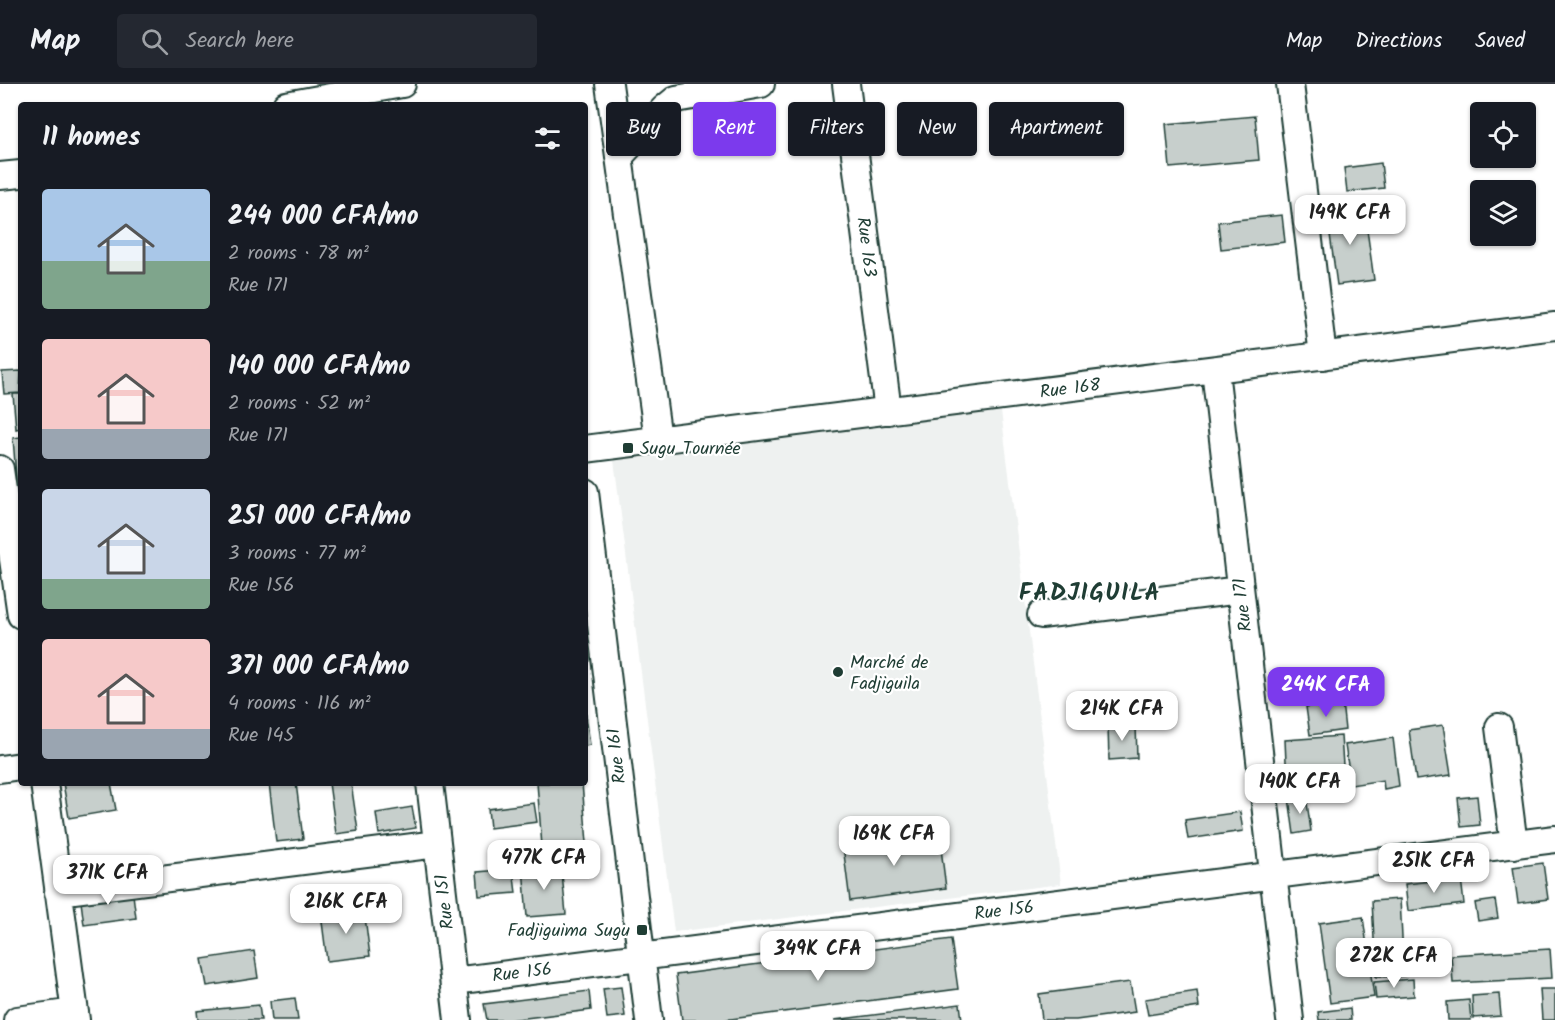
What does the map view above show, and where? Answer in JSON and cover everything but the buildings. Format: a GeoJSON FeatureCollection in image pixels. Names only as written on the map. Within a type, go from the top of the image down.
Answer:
{"type":"FeatureCollection","features":[{"type":"Feature","properties":{"kind":"street"},"geometry":{"type":"LineString","coordinates":[[609,84],[658,439]]}},
{"type":"Feature","properties":{"kind":"street"},"geometry":{"type":"LineString","coordinates":[[619,157],[676,99],[761,84]]}},
{"type":"Feature","properties":{"kind":"street","name":"Rue 163"},"geometry":{"type":"LineString","coordinates":[[846,84],[888,411]]}},
{"type":"Feature","properties":{"kind":"street"},"geometry":{"type":"LineString","coordinates":[[1290,84],[1323,356]]}},
{"type":"Feature","properties":{"kind":"street"},"geometry":{"type":"LineString","coordinates":[[308,102],[394,90]]}},
{"type":"Feature","properties":{"kind":"street"},"geometry":{"type":"LineString","coordinates":[[0,176],[18,174]]}},
{"type":"Feature","properties":{"kind":"street","name":"Rue 168"},"geometry":{"type":"LineString","coordinates":[[588,449],[1555,326]]}},
{"type":"Feature","properties":{"kind":"street","name":"Rue 171"},"geometry":{"type":"LineString","coordinates":[[1215,370],[1290,1020]]}},
{"type":"Feature","properties":{"kind":"street"},"geometry":{"type":"LineString","coordinates":[[0,469],[10,521],[18,589]]}},
{"type":"Feature","properties":{"kind":"street","name":"Rue 161"},"geometry":{"type":"LineString","coordinates":[[588,517],[649,1020]]}},
{"type":"Feature","properties":{"kind":"street"},"geometry":{"type":"LineString","coordinates":[[1041,615],[1240,590]]}},
{"type":"Feature","properties":{"kind":"street"},"geometry":{"type":"LineString","coordinates":[[1499,727],[1514,845]]}},
{"type":"Feature","properties":{"kind":"street"},"geometry":{"type":"LineString","coordinates":[[0,770],[18,767]]}},
{"type":"Feature","properties":{"kind":"street"},"geometry":{"type":"LineString","coordinates":[[17,1020],[75,1016],[44,786]]}},
{"type":"Feature","properties":{"kind":"street","name":"Rue 151"},"geometry":{"type":"LineString","coordinates":[[430,786],[458,1020]]}},
{"type":"Feature","properties":{"kind":"street","name":"Rue 156"},"geometry":{"type":"LineString","coordinates":[[454,981],[1555,839]]}},
{"type":"Feature","properties":{"kind":"street"},"geometry":{"type":"LineString","coordinates":[[58,892],[437,844]]}},
{"type":"Feature","properties":{"kind":"shaded area","name":"Marché de Fadjiguila"},"geometry":{"type":"Polygon","coordinates":[[[1001,411],[1061,884],[674,932],[614,460],[1001,411]]]}},
{"type":"Feature","properties":{"kind":"place","name":"Sugu Tournée"},"geometry":{"type":"Point","coordinates":[628,448]}},
{"type":"Feature","properties":{"kind":"place","name":"Marché de Fadjiguila"},"geometry":{"type":"Point","coordinates":[838,672]}},
{"type":"Feature","properties":{"kind":"place","name":"Fadjiguima Sugu"},"geometry":{"type":"Point","coordinates":[642,930]}},
{"type":"Feature","properties":{"kind":"district","name":"FADJIGUILA"},"geometry":{"type":"Point","coordinates":[1090,592]}}]}
